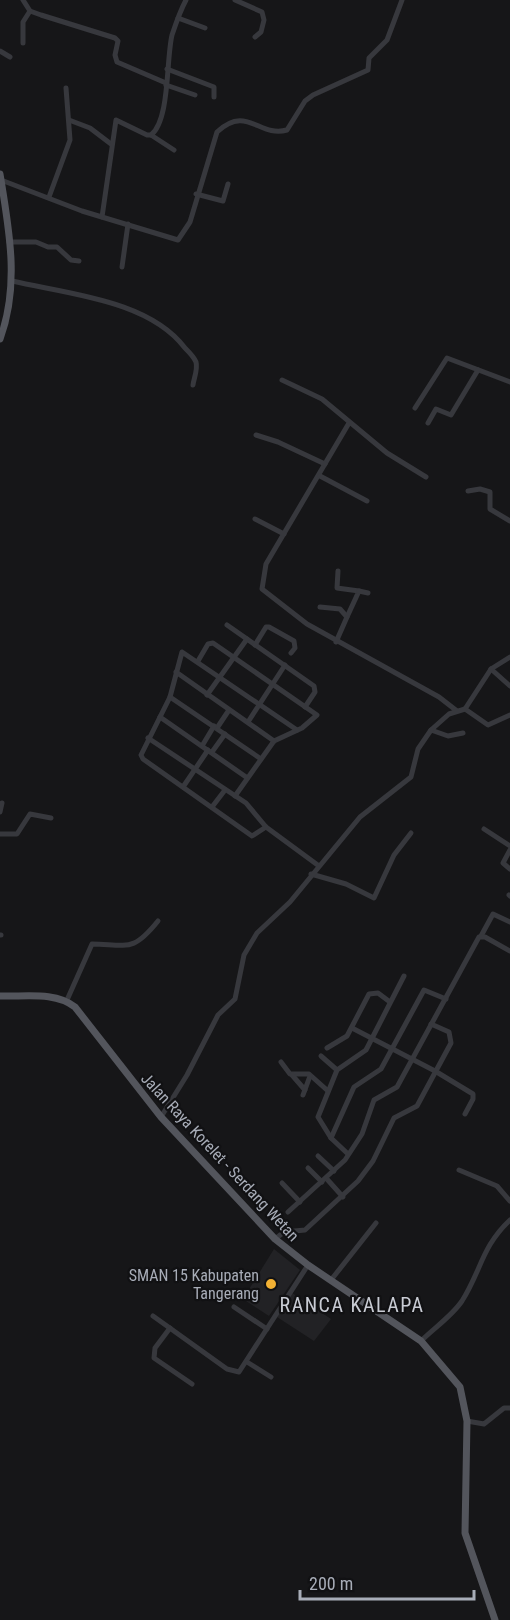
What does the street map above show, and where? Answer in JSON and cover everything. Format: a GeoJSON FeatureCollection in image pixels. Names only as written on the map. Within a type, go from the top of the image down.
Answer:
{"type":"FeatureCollection","features":[{"type":"Feature","properties":{"kind":"main road"},"geometry":{"type":"LineString","coordinates":[[0,339],[7,317],[12,281],[1,177]]}},
{"type":"Feature","properties":{"kind":"main road"},"geometry":{"type":"LineString","coordinates":[[0,996],[52,997],[67,1000]]}},
{"type":"Feature","properties":{"kind":"main road","name":"Jalan Raya Korelet - Serdang Wetan"},"geometry":{"type":"LineString","coordinates":[[67,1000],[84,1016],[123,1071],[161,1117],[275,1239],[308,1265],[421,1341],[460,1387],[467,1421],[465,1533],[495,1620]]}},
{"type":"Feature","properties":{"kind":"street"},"geometry":{"type":"LineString","coordinates":[[23,0],[30,11],[115,38],[118,41],[115,55],[117,62],[195,95]]}},
{"type":"Feature","properties":{"kind":"street"},"geometry":{"type":"LineString","coordinates":[[151,135],[158,126],[172,36],[186,0]]}},
{"type":"Feature","properties":{"kind":"street"},"geometry":{"type":"LineString","coordinates":[[235,0],[262,12],[261,32],[255,37]]}},
{"type":"Feature","properties":{"kind":"street"},"geometry":{"type":"LineString","coordinates":[[1,177],[102,217],[178,240],[190,222],[196,194],[217,132],[225,124],[244,120],[275,131],[287,130],[305,101],[313,95],[369,70],[369,58],[387,40],[402,0]]}},
{"type":"Feature","properties":{"kind":"street"},"geometry":{"type":"LineString","coordinates":[[23,43],[23,22],[30,11]]}},
{"type":"Feature","properties":{"kind":"street"},"geometry":{"type":"LineString","coordinates":[[178,18],[205,28]]}},
{"type":"Feature","properties":{"kind":"street"},"geometry":{"type":"LineString","coordinates":[[0,51],[10,57]]}},
{"type":"Feature","properties":{"kind":"street"},"geometry":{"type":"LineString","coordinates":[[167,69],[214,87],[214,96]]}},
{"type":"Feature","properties":{"kind":"street"},"geometry":{"type":"LineString","coordinates":[[49,197],[52,181],[69,144],[66,88]]}},
{"type":"Feature","properties":{"kind":"street"},"geometry":{"type":"LineString","coordinates":[[69,120],[90,128],[111,144]]}},
{"type":"Feature","properties":{"kind":"street"},"geometry":{"type":"LineString","coordinates":[[102,217],[116,120],[151,135],[174,150]]}},
{"type":"Feature","properties":{"kind":"street"},"geometry":{"type":"LineString","coordinates":[[196,194],[223,201],[228,184]]}},
{"type":"Feature","properties":{"kind":"street"},"geometry":{"type":"LineString","coordinates":[[122,267],[128,225]]}},
{"type":"Feature","properties":{"kind":"street"},"geometry":{"type":"LineString","coordinates":[[9,242],[36,242],[48,247],[57,247],[71,260],[79,261]]}},
{"type":"Feature","properties":{"kind":"street"},"geometry":{"type":"LineString","coordinates":[[12,281],[136,311],[158,322],[182,342],[195,360],[197,368],[193,385]]}},
{"type":"Feature","properties":{"kind":"street"},"geometry":{"type":"LineString","coordinates":[[415,408],[446,358],[510,382]]}},
{"type":"Feature","properties":{"kind":"street"},"geometry":{"type":"LineString","coordinates":[[428,423],[436,409],[451,415],[478,370]]}},
{"type":"Feature","properties":{"kind":"street"},"geometry":{"type":"LineString","coordinates":[[282,380],[322,399],[387,453],[426,477]]}},
{"type":"Feature","properties":{"kind":"street"},"geometry":{"type":"LineString","coordinates":[[349,423],[320,476],[266,564],[262,589],[307,624],[440,698],[457,711]]}},
{"type":"Feature","properties":{"kind":"street"},"geometry":{"type":"LineString","coordinates":[[256,435],[278,442],[325,464]]}},
{"type":"Feature","properties":{"kind":"street"},"geometry":{"type":"LineString","coordinates":[[320,476],[367,501]]}},
{"type":"Feature","properties":{"kind":"street"},"geometry":{"type":"LineString","coordinates":[[468,491],[480,489],[490,492],[490,509],[510,521]]}},
{"type":"Feature","properties":{"kind":"street"},"geometry":{"type":"LineString","coordinates":[[255,519],[284,534]]}},
{"type":"Feature","properties":{"kind":"street"},"geometry":{"type":"LineString","coordinates":[[338,571],[338,588],[368,593]]}},
{"type":"Feature","properties":{"kind":"street"},"geometry":{"type":"LineString","coordinates":[[336,642],[358,591]]}},
{"type":"Feature","properties":{"kind":"street"},"geometry":{"type":"LineString","coordinates":[[320,607],[340,609],[347,617]]}},
{"type":"Feature","properties":{"kind":"street"},"geometry":{"type":"LineString","coordinates":[[227,625],[314,686],[315,692],[305,707]]}},
{"type":"Feature","properties":{"kind":"street"},"geometry":{"type":"LineString","coordinates":[[255,645],[266,627],[269,627],[294,641],[295,648],[291,653]]}},
{"type":"Feature","properties":{"kind":"street"},"geometry":{"type":"LineString","coordinates":[[207,695],[247,639]]}},
{"type":"Feature","properties":{"kind":"street"},"geometry":{"type":"LineString","coordinates":[[198,661],[211,642],[317,716],[297,730],[274,741],[246,777],[235,796]]}},
{"type":"Feature","properties":{"kind":"street"},"geometry":{"type":"LineString","coordinates":[[267,828],[252,837],[141,758],[148,738],[170,697],[182,652],[297,730]]}},
{"type":"Feature","properties":{"kind":"street"},"geometry":{"type":"LineString","coordinates":[[161,1117],[187,1075],[218,1014],[235,999],[241,965],[252,941],[290,902],[360,817],[411,777],[418,749],[431,730],[449,714],[465,709],[491,669],[510,657]]}},
{"type":"Feature","properties":{"kind":"street"},"geometry":{"type":"LineString","coordinates":[[248,722],[262,705],[285,665]]}},
{"type":"Feature","properties":{"kind":"street"},"geometry":{"type":"LineString","coordinates":[[491,669],[510,686]]}},
{"type":"Feature","properties":{"kind":"street"},"geometry":{"type":"LineString","coordinates":[[176,672],[274,741]]}},
{"type":"Feature","properties":{"kind":"street"},"geometry":{"type":"LineString","coordinates":[[170,697],[261,759]]}},
{"type":"Feature","properties":{"kind":"street"},"geometry":{"type":"LineString","coordinates":[[465,709],[488,725],[510,715]]}},
{"type":"Feature","properties":{"kind":"street"},"geometry":{"type":"LineString","coordinates":[[202,746],[229,710]]}},
{"type":"Feature","properties":{"kind":"street"},"geometry":{"type":"LineString","coordinates":[[160,717],[246,777]]}},
{"type":"Feature","properties":{"kind":"street"},"geometry":{"type":"LineString","coordinates":[[431,730],[448,736],[463,732]]}},
{"type":"Feature","properties":{"kind":"street"},"geometry":{"type":"LineString","coordinates":[[183,788],[225,734]]}},
{"type":"Feature","properties":{"kind":"street"},"geometry":{"type":"LineString","coordinates":[[148,738],[246,803],[267,828],[319,866]]}},
{"type":"Feature","properties":{"kind":"street"},"geometry":{"type":"LineString","coordinates":[[212,807],[225,790]]}},
{"type":"Feature","properties":{"kind":"street"},"geometry":{"type":"LineString","coordinates":[[0,812],[2,803]]}},
{"type":"Feature","properties":{"kind":"street"},"geometry":{"type":"LineString","coordinates":[[0,834],[17,834],[30,814],[51,818]]}},
{"type":"Feature","properties":{"kind":"street"},"geometry":{"type":"LineString","coordinates":[[484,829],[510,848],[503,863],[510,869]]}},
{"type":"Feature","properties":{"kind":"street"},"geometry":{"type":"LineString","coordinates":[[311,874],[346,884],[374,898],[394,855],[411,833]]}},
{"type":"Feature","properties":{"kind":"street"},"geometry":{"type":"LineString","coordinates":[[288,1212],[334,1171],[348,1154],[362,1134],[371,1103],[397,1087],[493,914],[510,922]]}},
{"type":"Feature","properties":{"kind":"street"},"geometry":{"type":"LineString","coordinates":[[67,1000],[92,944],[134,945],[144,938],[158,921]]}},
{"type":"Feature","properties":{"kind":"street"},"geometry":{"type":"LineString","coordinates":[[481,936],[510,951]]}},
{"type":"Feature","properties":{"kind":"street"},"geometry":{"type":"LineString","coordinates":[[348,1154],[331,1138],[318,1121],[337,1070],[363,1053],[404,976]]}},
{"type":"Feature","properties":{"kind":"street"},"geometry":{"type":"LineString","coordinates":[[331,1138],[354,1087],[378,1073],[424,990],[446,999]]}},
{"type":"Feature","properties":{"kind":"street"},"geometry":{"type":"LineString","coordinates":[[327,1048],[342,1041],[352,1028],[369,994],[378,993],[390,1002]]}},
{"type":"Feature","properties":{"kind":"street"},"geometry":{"type":"LineString","coordinates":[[275,1239],[284,1232],[305,1230],[343,1197],[373,1161],[394,1118],[417,1106],[451,1044],[452,1037],[449,1032],[431,1024]]}},
{"type":"Feature","properties":{"kind":"street"},"geometry":{"type":"LineString","coordinates":[[352,1028],[435,1071],[472,1094],[473,1099],[465,1114]]}},
{"type":"Feature","properties":{"kind":"street"},"geometry":{"type":"LineString","coordinates":[[321,1056],[337,1070]]}},
{"type":"Feature","properties":{"kind":"street"},"geometry":{"type":"LineString","coordinates":[[281,1062],[304,1092],[310,1076]]}},
{"type":"Feature","properties":{"kind":"street"},"geometry":{"type":"LineString","coordinates":[[292,1075],[310,1076],[328,1091]]}},
{"type":"Feature","properties":{"kind":"street"},"geometry":{"type":"LineString","coordinates":[[318,1156],[334,1171]]}},
{"type":"Feature","properties":{"kind":"street"},"geometry":{"type":"LineString","coordinates":[[308,1168],[343,1197]]}},
{"type":"Feature","properties":{"kind":"street"},"geometry":{"type":"LineString","coordinates":[[459,1170],[497,1186],[510,1201]]}},
{"type":"Feature","properties":{"kind":"street"},"geometry":{"type":"LineString","coordinates":[[282,1184],[300,1202]]}},
{"type":"Feature","properties":{"kind":"street"},"geometry":{"type":"LineString","coordinates":[[421,1341],[460,1304],[481,1258],[498,1232],[510,1220]]}},
{"type":"Feature","properties":{"kind":"street"},"geometry":{"type":"LineString","coordinates":[[331,1280],[376,1223]]}},
{"type":"Feature","properties":{"kind":"street"},"geometry":{"type":"LineString","coordinates":[[153,1316],[232,1372],[242,1371],[308,1265]]}},
{"type":"Feature","properties":{"kind":"street"},"geometry":{"type":"LineString","coordinates":[[234,1306],[267,1329]]}},
{"type":"Feature","properties":{"kind":"street"},"geometry":{"type":"LineString","coordinates":[[170,1328],[155,1348],[154,1358],[192,1384]]}},
{"type":"Feature","properties":{"kind":"street"},"geometry":{"type":"LineString","coordinates":[[247,1362],[271,1377]]}},
{"type":"Feature","properties":{"kind":"street"},"geometry":{"type":"LineString","coordinates":[[467,1421],[484,1424],[504,1408],[510,1408]]}},
{"type":"Feature","properties":{"kind":"shaded area","name":"SMAN 15 Kabupaten Tangerang"},"geometry":{"type":"Polygon","coordinates":[[[274,1249],[300,1270],[269,1316],[243,1299],[274,1249]]]}},
{"type":"Feature","properties":{"kind":"shaded area"},"geometry":{"type":"Polygon","coordinates":[[[292,1293],[331,1319],[314,1341],[277,1317],[292,1293]]]}},
{"type":"Feature","properties":{"kind":"place","name":"SMAN 15 Kabupaten Tangerang"},"geometry":{"type":"Point","coordinates":[271,1284]}},
{"type":"Feature","properties":{"kind":"district","name":"RANCA KALAPA"},"geometry":{"type":"Point","coordinates":[352,1305]}}]}
